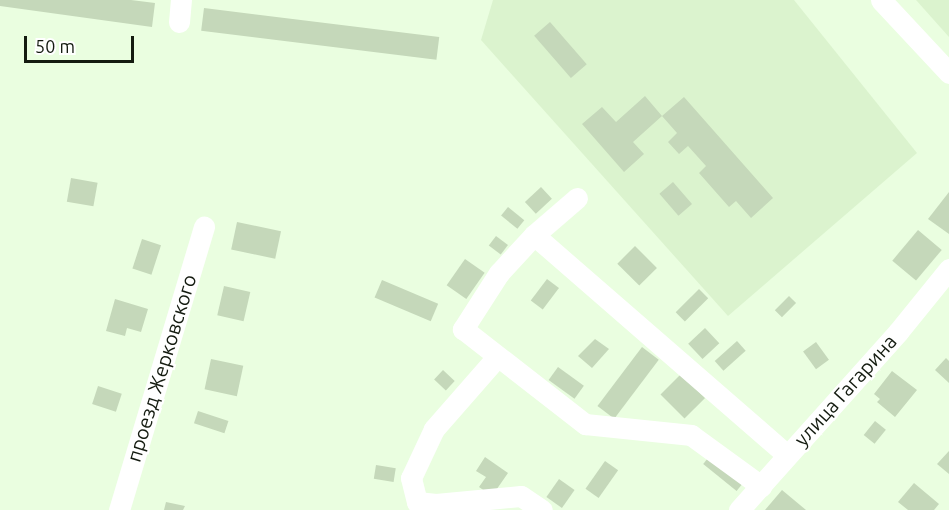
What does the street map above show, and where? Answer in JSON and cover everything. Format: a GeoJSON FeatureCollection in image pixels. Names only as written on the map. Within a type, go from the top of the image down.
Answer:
{"type":"FeatureCollection","features":[{"type":"Feature","properties":{"kind":"street"},"geometry":{"type":"LineString","coordinates":[[179,22],[181,0]]}},
{"type":"Feature","properties":{"kind":"street"},"geometry":{"type":"LineString","coordinates":[[881,0],[949,73]]}},
{"type":"Feature","properties":{"kind":"street"},"geometry":{"type":"LineString","coordinates":[[577,198],[534,235],[499,273],[463,329],[585,424],[691,435],[760,486]]}},
{"type":"Feature","properties":{"kind":"street","name":"проезд Жерковского"},"geometry":{"type":"LineString","coordinates":[[119,510],[204,226]]}},
{"type":"Feature","properties":{"kind":"street"},"geometry":{"type":"LineString","coordinates":[[534,235],[786,454]]}},
{"type":"Feature","properties":{"kind":"street","name":"улица Гагарина"},"geometry":{"type":"LineString","coordinates":[[739,510],[786,454],[898,332],[949,269]]}},
{"type":"Feature","properties":{"kind":"street"},"geometry":{"type":"LineString","coordinates":[[497,357],[434,429],[411,478],[417,502],[436,504],[520,496],[542,510]]}},
{"type":"Feature","properties":{"kind":"shaded area"},"geometry":{"type":"Polygon","coordinates":[[[493,0],[794,0],[917,153],[728,316],[481,40],[493,0]]]}},
{"type":"Feature","properties":{"kind":"shaded area"},"geometry":{"type":"Polygon","coordinates":[[[916,0],[949,0],[949,37],[916,0]]]}},
{"type":"Feature","properties":{"kind":"building"},"geometry":{"type":"Polygon","coordinates":[[[0,0],[131,0],[155,3],[152,27],[0,6],[0,0]]]}},
{"type":"Feature","properties":{"kind":"building"},"geometry":{"type":"Polygon","coordinates":[[[204,8],[439,37],[436,60],[201,31],[204,8]]]}},
{"type":"Feature","properties":{"kind":"building"},"geometry":{"type":"Polygon","coordinates":[[[550,22],[587,64],[571,78],[534,36],[550,22]]]}},
{"type":"Feature","properties":{"kind":"building"},"geometry":{"type":"Polygon","coordinates":[[[645,96],[662,116],[633,142],[644,154],[624,172],[582,124],[602,107],[616,122],[645,96]]]}},
{"type":"Feature","properties":{"kind":"building"},"geometry":{"type":"Polygon","coordinates":[[[684,97],[773,198],[751,218],[736,201],[729,207],[699,173],[706,166],[688,146],[679,154],[668,142],[677,133],[662,116],[684,97]]]}},
{"type":"Feature","properties":{"kind":"building"},"geometry":{"type":"Polygon","coordinates":[[[71,178],[98,183],[93,206],[67,202],[71,178]]]}},
{"type":"Feature","properties":{"kind":"building"},"geometry":{"type":"Polygon","coordinates":[[[673,182],[692,204],[678,216],[659,194],[673,182]]]}},
{"type":"Feature","properties":{"kind":"building"},"geometry":{"type":"Polygon","coordinates":[[[541,187],[552,199],[536,214],[525,202],[541,187]]]}},
{"type":"Feature","properties":{"kind":"building"},"geometry":{"type":"Polygon","coordinates":[[[949,192],[949,234],[928,219],[949,192]]]}},
{"type":"Feature","properties":{"kind":"building"},"geometry":{"type":"Polygon","coordinates":[[[508,207],[524,220],[517,229],[501,216],[508,207]]]}},
{"type":"Feature","properties":{"kind":"building"},"geometry":{"type":"Polygon","coordinates":[[[237,222],[281,231],[275,259],[231,249],[237,222]]]}},
{"type":"Feature","properties":{"kind":"building"},"geometry":{"type":"Polygon","coordinates":[[[918,230],[942,250],[916,281],[892,261],[918,230]]]}},
{"type":"Feature","properties":{"kind":"building"},"geometry":{"type":"Polygon","coordinates":[[[496,236],[508,245],[501,255],[489,246],[496,236]]]}},
{"type":"Feature","properties":{"kind":"building"},"geometry":{"type":"Polygon","coordinates":[[[142,239],[161,245],[151,275],[132,268],[142,239]]]}},
{"type":"Feature","properties":{"kind":"building"},"geometry":{"type":"Polygon","coordinates":[[[635,246],[657,268],[639,286],[617,264],[635,246]]]}},
{"type":"Feature","properties":{"kind":"building"},"geometry":{"type":"Polygon","coordinates":[[[465,259],[485,273],[466,299],[447,285],[465,259]]]}},
{"type":"Feature","properties":{"kind":"building"},"geometry":{"type":"Polygon","coordinates":[[[547,279],[559,288],[543,310],[531,301],[547,279]]]}},
{"type":"Feature","properties":{"kind":"building"},"geometry":{"type":"Polygon","coordinates":[[[382,280],[438,304],[431,321],[375,297],[382,280]]]}},
{"type":"Feature","properties":{"kind":"building"},"geometry":{"type":"Polygon","coordinates":[[[224,286],[250,292],[244,321],[217,315],[224,286]]]}},
{"type":"Feature","properties":{"kind":"building"},"geometry":{"type":"Polygon","coordinates":[[[699,289],[708,298],[685,322],[676,312],[699,289]]]}},
{"type":"Feature","properties":{"kind":"building"},"geometry":{"type":"Polygon","coordinates":[[[789,296],[796,303],[782,317],[775,310],[789,296]]]}},
{"type":"Feature","properties":{"kind":"building"},"geometry":{"type":"Polygon","coordinates":[[[115,299],[148,309],[141,332],[127,328],[125,336],[106,331],[115,299]]]}},
{"type":"Feature","properties":{"kind":"building"},"geometry":{"type":"Polygon","coordinates":[[[705,328],[719,343],[703,359],[688,344],[705,328]]]}},
{"type":"Feature","properties":{"kind":"building"},"geometry":{"type":"Polygon","coordinates":[[[595,339],[609,349],[592,368],[578,356],[595,339]]]}},
{"type":"Feature","properties":{"kind":"building"},"geometry":{"type":"Polygon","coordinates":[[[737,341],[746,351],[723,371],[715,361],[737,341]]]}},
{"type":"Feature","properties":{"kind":"building"},"geometry":{"type":"Polygon","coordinates":[[[816,342],[829,360],[816,369],[803,351],[816,342]]]}},
{"type":"Feature","properties":{"kind":"building"},"geometry":{"type":"Polygon","coordinates":[[[642,347],[659,360],[614,419],[597,406],[642,347]]]}},
{"type":"Feature","properties":{"kind":"building"},"geometry":{"type":"Polygon","coordinates":[[[946,358],[949,361],[949,383],[935,370],[946,358]]]}},
{"type":"Feature","properties":{"kind":"building"},"geometry":{"type":"Polygon","coordinates":[[[211,359],[243,366],[237,396],[205,389],[211,359]]]}},
{"type":"Feature","properties":{"kind":"building"},"geometry":{"type":"Polygon","coordinates":[[[558,367],[584,386],[574,399],[549,380],[558,367]]]}},
{"type":"Feature","properties":{"kind":"building"},"geometry":{"type":"Polygon","coordinates":[[[443,370],[455,381],[446,390],[434,380],[443,370]]]}},
{"type":"Feature","properties":{"kind":"building"},"geometry":{"type":"Polygon","coordinates":[[[892,371],[917,390],[895,417],[877,402],[880,399],[874,394],[892,371]]]}},
{"type":"Feature","properties":{"kind":"building"},"geometry":{"type":"Polygon","coordinates":[[[681,374],[705,398],[685,419],[660,395],[681,374]]]}},
{"type":"Feature","properties":{"kind":"building"},"geometry":{"type":"Polygon","coordinates":[[[98,386],[122,394],[116,412],[92,404],[98,386]]]}},
{"type":"Feature","properties":{"kind":"building"},"geometry":{"type":"Polygon","coordinates":[[[198,411],[228,421],[224,433],[194,423],[198,411]]]}},
{"type":"Feature","properties":{"kind":"building"},"geometry":{"type":"Polygon","coordinates":[[[875,421],[886,430],[875,444],[864,435],[875,421]]]}},
{"type":"Feature","properties":{"kind":"building"},"geometry":{"type":"Polygon","coordinates":[[[949,451],[949,474],[937,464],[949,451]]]}},
{"type":"Feature","properties":{"kind":"building"},"geometry":{"type":"Polygon","coordinates":[[[712,453],[745,480],[737,491],[703,464],[712,453]]]}},
{"type":"Feature","properties":{"kind":"building"},"geometry":{"type":"Polygon","coordinates":[[[485,457],[508,473],[492,496],[479,487],[486,477],[476,471],[485,457]]]}},
{"type":"Feature","properties":{"kind":"building"},"geometry":{"type":"Polygon","coordinates":[[[605,461],[618,470],[599,498],[585,489],[605,461]]]}},
{"type":"Feature","properties":{"kind":"building"},"geometry":{"type":"Polygon","coordinates":[[[376,465],[396,468],[394,482],[374,479],[376,465]]]}},
{"type":"Feature","properties":{"kind":"building"},"geometry":{"type":"Polygon","coordinates":[[[559,479],[575,490],[562,508],[546,497],[559,479]]]}},
{"type":"Feature","properties":{"kind":"building"},"geometry":{"type":"Polygon","coordinates":[[[914,483],[939,504],[934,510],[908,510],[898,502],[914,483]]]}},
{"type":"Feature","properties":{"kind":"building"},"geometry":{"type":"Polygon","coordinates":[[[782,490],[806,510],[765,510],[782,490]]]}},
{"type":"Feature","properties":{"kind":"building"},"geometry":{"type":"Polygon","coordinates":[[[166,502],[185,506],[183,510],[164,510],[166,502]]]}}]}
